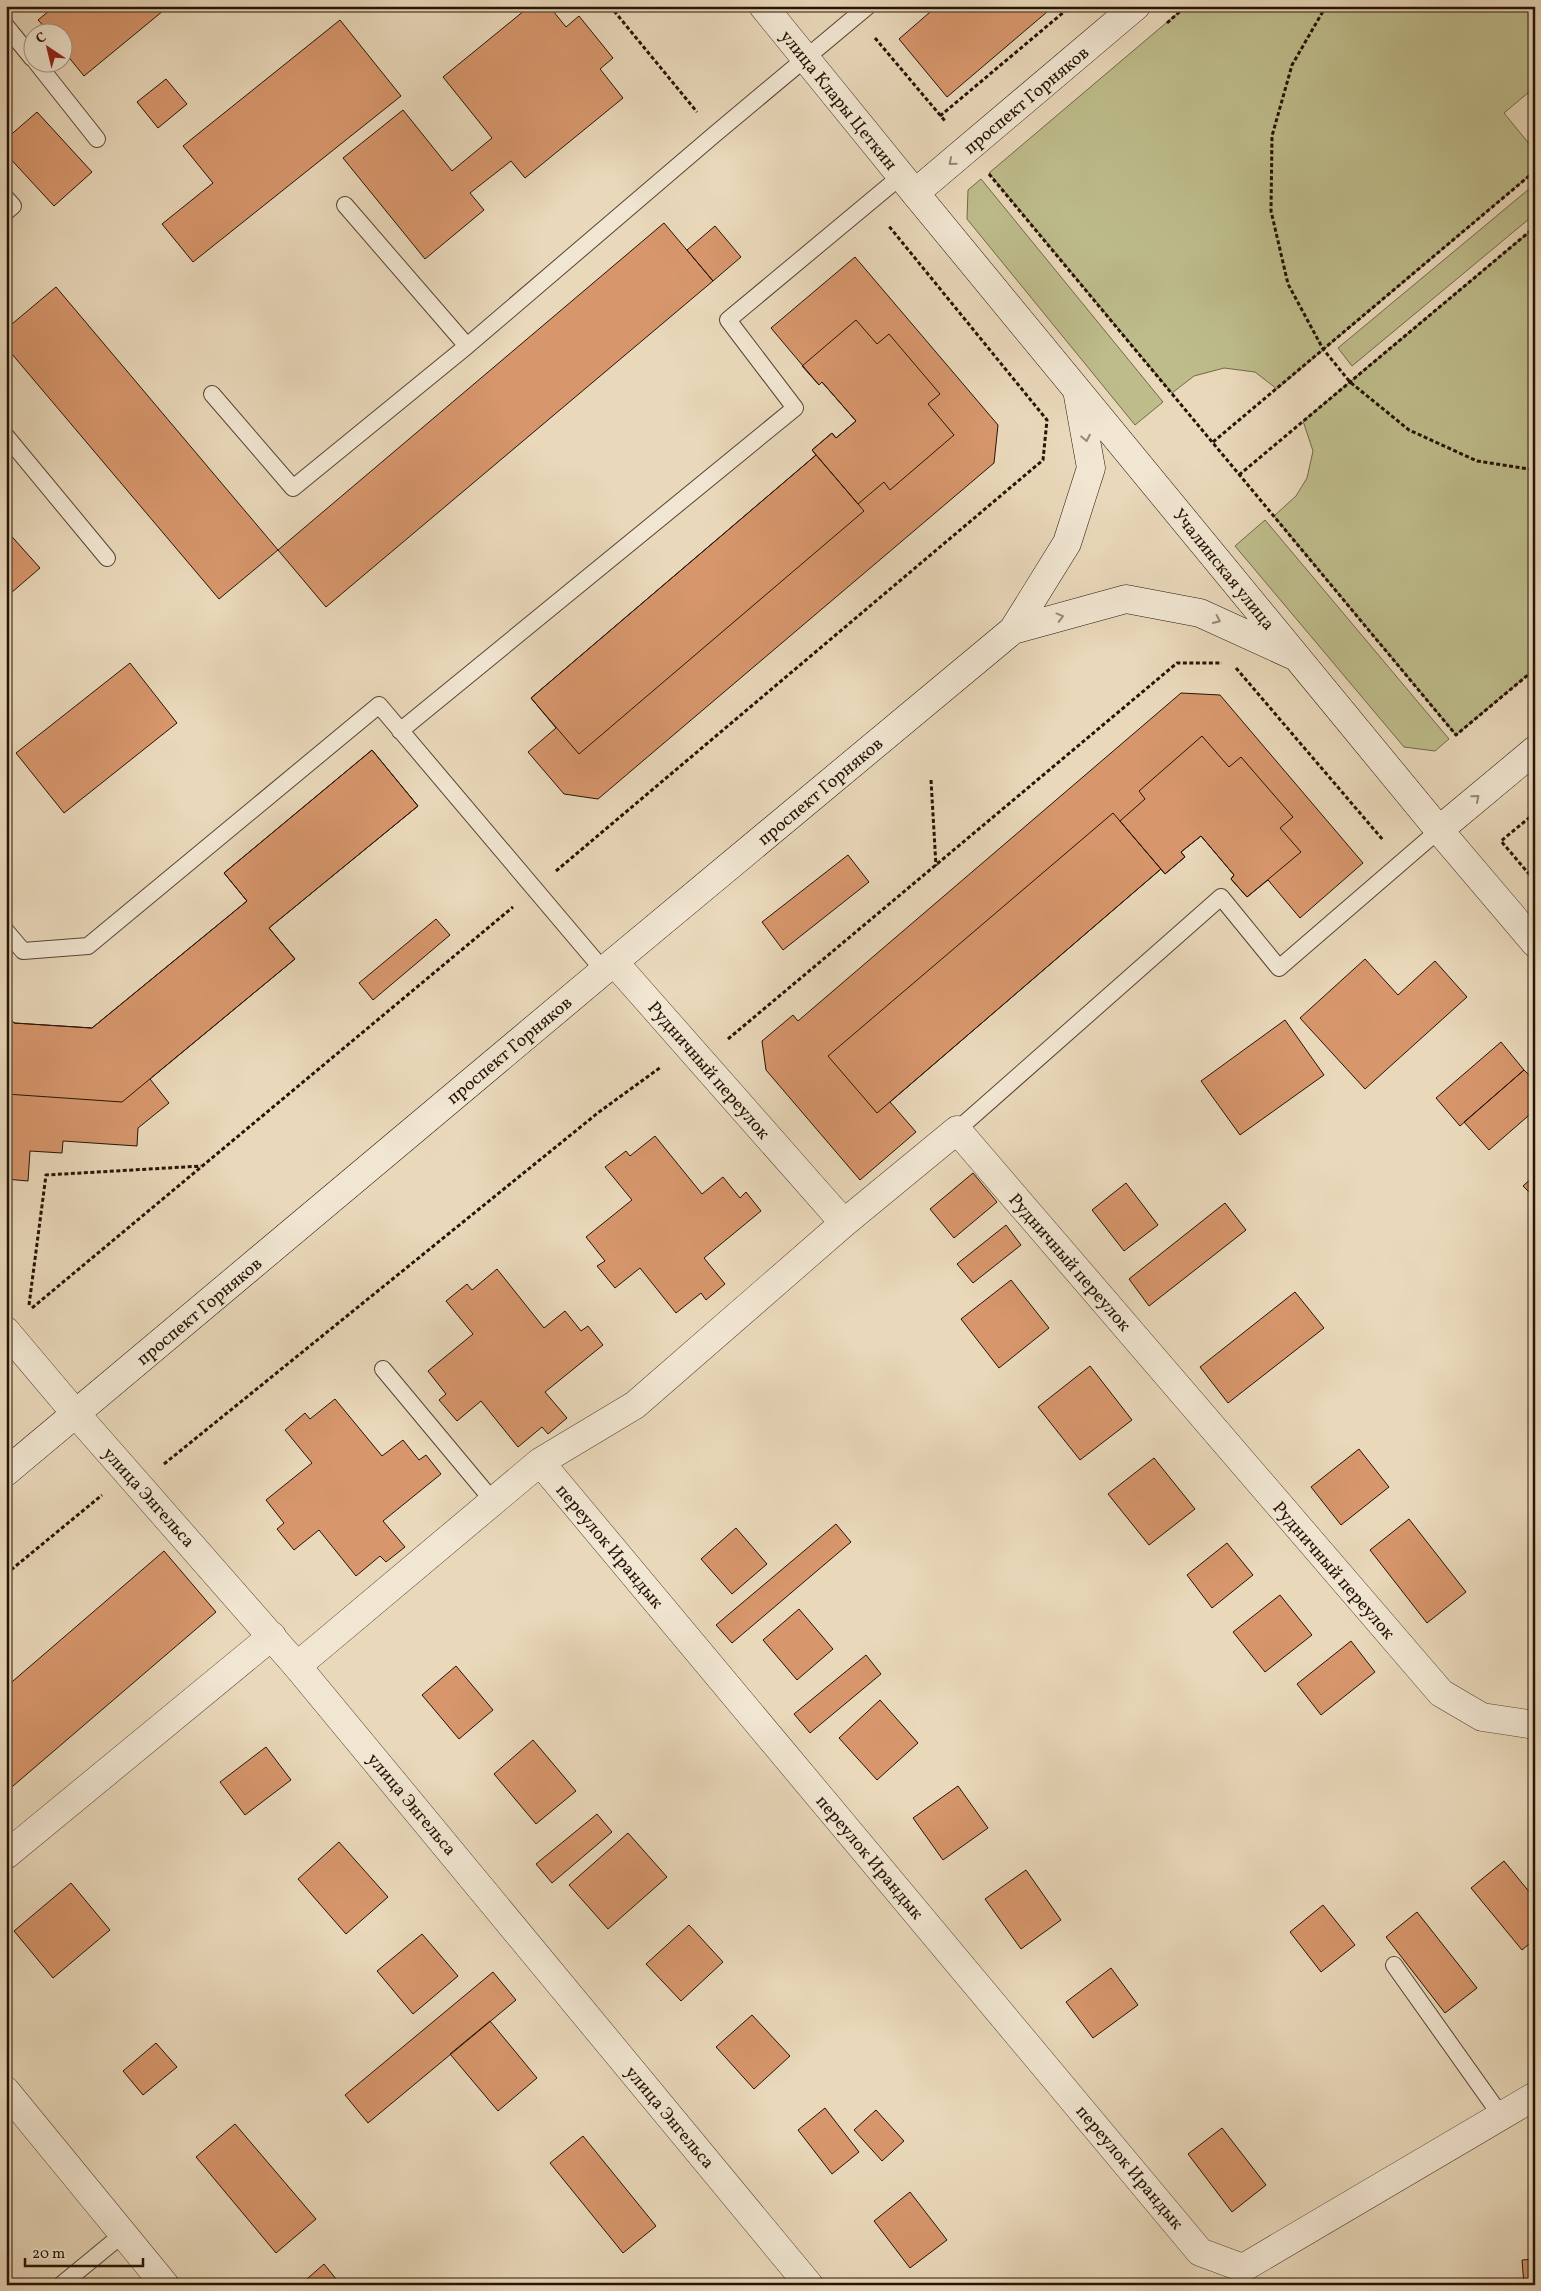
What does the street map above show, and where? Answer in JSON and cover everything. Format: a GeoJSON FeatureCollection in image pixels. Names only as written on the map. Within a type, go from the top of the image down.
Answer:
{"type":"FeatureCollection","features":[{"type":"Feature","properties":{"kind":"street","name":"улица Клары Цеткин"},"geometry":{"type":"LineString","coordinates":[[763,6],[908,185]]}},
{"type":"Feature","properties":{"kind":"street","name":"проспект Горняков"},"geometry":{"type":"LineString","coordinates":[[908,185],[1136,6]]}},
{"type":"Feature","properties":{"kind":"street","name":"Учалинская улица"},"geometry":{"type":"LineString","coordinates":[[908,185],[1439,830],[1535,943]]}},
{"type":"Feature","properties":{"kind":"street"},"geometry":{"type":"LineString","coordinates":[[1013,630],[1067,543],[1092,468],[1077,390]]}},
{"type":"Feature","properties":{"kind":"street"},"geometry":{"type":"LineString","coordinates":[[1013,630],[1126,599],[1200,612],[1297,657]]}},
{"type":"Feature","properties":{"kind":"street","name":"проспект Горняков"},"geometry":{"type":"LineString","coordinates":[[6,1472],[1013,630]]}},
{"type":"Feature","properties":{"kind":"street"},"geometry":{"type":"LineString","coordinates":[[1439,830],[1535,750]]}},
{"type":"Feature","properties":{"kind":"street","name":"Рудничный переулок"},"geometry":{"type":"LineString","coordinates":[[609,966],[844,1223]]}},
{"type":"Feature","properties":{"kind":"street"},"geometry":{"type":"LineString","coordinates":[[297,1666],[540,1462],[635,1405],[844,1223],[957,1130]]}},
{"type":"Feature","properties":{"kind":"street","name":"Рудничный переулок"},"geometry":{"type":"LineString","coordinates":[[957,1130],[1440,1693],[1482,1716],[1535,1725]]}},
{"type":"Feature","properties":{"kind":"street","name":"улица Энгельса"},"geometry":{"type":"LineString","coordinates":[[6,1331],[76,1414],[272,1636],[809,2285]]}},
{"type":"Feature","properties":{"kind":"street","name":"переулок Ирандык"},"geometry":{"type":"LineString","coordinates":[[540,1462],[1200,2252],[1243,2268],[1502,2117]]}},
{"type":"Feature","properties":{"kind":"street"},"geometry":{"type":"LineString","coordinates":[[6,1855],[272,1636]]}},
{"type":"Feature","properties":{"kind":"street"},"geometry":{"type":"LineString","coordinates":[[6,2091],[165,2285]]}},
{"type":"Feature","properties":{"kind":"street"},"geometry":{"type":"LineString","coordinates":[[1502,2117],[1535,2096]]}},
{"type":"Feature","properties":{"kind":"lane"},"geometry":{"type":"LineString","coordinates":[[212,394],[293,488],[467,346],[862,11]]}},
{"type":"Feature","properties":{"kind":"lane"},"geometry":{"type":"LineString","coordinates":[[6,26],[22,46]]}},
{"type":"Feature","properties":{"kind":"lane"},"geometry":{"type":"LineString","coordinates":[[44,72],[97,139]]}},
{"type":"Feature","properties":{"kind":"lane"},"geometry":{"type":"LineString","coordinates":[[400,732],[795,408],[728,320],[870,203],[908,185]]}},
{"type":"Feature","properties":{"kind":"lane"},"geometry":{"type":"LineString","coordinates":[[6,198],[14,206],[6,212]]}},
{"type":"Feature","properties":{"kind":"lane"},"geometry":{"type":"LineString","coordinates":[[345,204],[467,346]]}},
{"type":"Feature","properties":{"kind":"lane"},"geometry":{"type":"LineString","coordinates":[[6,436],[107,558]]}},
{"type":"Feature","properties":{"kind":"lane"},"geometry":{"type":"LineString","coordinates":[[6,931],[23,951],[88,946],[379,705],[535,889],[609,966]]}},
{"type":"Feature","properties":{"kind":"lane"},"geometry":{"type":"LineString","coordinates":[[957,1130],[1221,897],[1279,968],[1439,830]]}},
{"type":"Feature","properties":{"kind":"lane"},"geometry":{"type":"LineString","coordinates":[[384,1369],[493,1501]]}},
{"type":"Feature","properties":{"kind":"lane"},"geometry":{"type":"LineString","coordinates":[[1394,1965],[1502,2117]]}},
{"type":"Feature","properties":{"kind":"lane"},"geometry":{"type":"LineString","coordinates":[[61,2285],[123,2234]]}},
{"type":"Feature","properties":{"kind":"path"},"geometry":{"type":"LineString","coordinates":[[610,6],[715,134]]}},
{"type":"Feature","properties":{"kind":"path"},"geometry":{"type":"LineString","coordinates":[[862,11],[940,116],[1071,6]]}},
{"type":"Feature","properties":{"kind":"path"},"geometry":{"type":"LineString","coordinates":[[1326,6],[1292,65],[1272,136],[1271,211],[1288,284],[1323,349],[1350,382],[1409,430],[1477,461],[1535,470]]}},
{"type":"Feature","properties":{"kind":"path"},"geometry":{"type":"LineString","coordinates":[[1213,442],[1535,171]]}},
{"type":"Feature","properties":{"kind":"path"},"geometry":{"type":"LineString","coordinates":[[989,173],[1456,735],[1535,669]]}},
{"type":"Feature","properties":{"kind":"path"},"geometry":{"type":"LineString","coordinates":[[201,1166],[46,1175],[28,1311],[535,889],[1043,460],[1047,420],[870,203]]}},
{"type":"Feature","properties":{"kind":"path"},"geometry":{"type":"LineString","coordinates":[[1239,475],[1535,227]]}},
{"type":"Feature","properties":{"kind":"path"},"geometry":{"type":"LineString","coordinates":[[931,780],[936,866]]}},
{"type":"Feature","properties":{"kind":"path"},"geometry":{"type":"LineString","coordinates":[[1535,812],[1501,841],[1535,881]]}},
{"type":"Feature","properties":{"kind":"shaded area"},"geometry":{"type":"Polygon","coordinates":[[[1186,6],[1535,6],[1535,87],[1504,113],[1535,151],[1535,171],[1277,389],[1255,372],[1224,368],[1194,376],[1172,393],[989,173],[1186,6]]]}},
{"type":"Feature","properties":{"kind":"shaded area"},"geometry":{"type":"Polygon","coordinates":[[[981,179],[1163,402],[1135,425],[967,219],[968,190],[981,179]]]}},
{"type":"Feature","properties":{"kind":"shaded area"},"geometry":{"type":"Polygon","coordinates":[[[1535,184],[1535,214],[1352,366],[1338,348],[1535,184]]]}},
{"type":"Feature","properties":{"kind":"shaded area"},"geometry":{"type":"Polygon","coordinates":[[[1535,227],[1535,669],[1456,735],[1274,516],[1296,496],[1307,478],[1313,451],[1303,421],[1535,227]]]}},
{"type":"Feature","properties":{"kind":"shaded area"},"geometry":{"type":"Polygon","coordinates":[[[1265,520],[1449,739],[1435,751],[1404,747],[1235,546],[1265,520]]]}},
{"type":"Feature","properties":{"kind":"building"},"geometry":{"type":"Polygon","coordinates":[[[55,6],[169,6],[84,76],[72,61],[72,22],[40,22],[38,20],[55,6]]]}},
{"type":"Feature","properties":{"kind":"building"},"geometry":{"type":"Polygon","coordinates":[[[530,6],[549,6],[566,27],[579,16],[613,58],[600,69],[623,98],[525,178],[511,161],[470,193],[484,210],[425,259],[343,158],[403,110],[452,171],[492,138],[443,77],[530,6]]]}},
{"type":"Feature","properties":{"kind":"building"},"geometry":{"type":"Polygon","coordinates":[[[937,6],[1054,6],[947,97],[899,39],[937,6]]]}},
{"type":"Feature","properties":{"kind":"building"},"geometry":{"type":"Polygon","coordinates":[[[340,20],[401,96],[193,262],[162,224],[213,183],[183,146],[340,20]]]}},
{"type":"Feature","properties":{"kind":"building"},"geometry":{"type":"Polygon","coordinates":[[[166,79],[187,104],[158,128],[137,102],[166,79]]]}},
{"type":"Feature","properties":{"kind":"building"},"geometry":{"type":"Polygon","coordinates":[[[37,112],[92,172],[54,206],[6,154],[6,139],[37,112]]]}},
{"type":"Feature","properties":{"kind":"building"},"geometry":{"type":"Polygon","coordinates":[[[664,223],[713,281],[326,607],[278,550],[664,223]]]}},
{"type":"Feature","properties":{"kind":"building"},"geometry":{"type":"Polygon","coordinates":[[[715,226],[741,257],[713,281],[687,250],[715,226]]]}},
{"type":"Feature","properties":{"kind":"building"},"geometry":{"type":"Polygon","coordinates":[[[855,257],[998,425],[994,463],[598,799],[564,794],[528,752],[556,728],[531,698],[816,455],[812,450],[832,433],[836,438],[856,421],[822,382],[819,385],[771,328],[855,257]]]}},
{"type":"Feature","properties":{"kind":"building"},"geometry":{"type":"Polygon","coordinates":[[[56,287],[278,550],[219,599],[6,347],[6,329],[56,287]]]}},
{"type":"Feature","properties":{"kind":"building"},"geometry":{"type":"Polygon","coordinates":[[[856,320],[877,344],[889,334],[940,394],[928,404],[954,435],[890,490],[884,482],[858,504],[812,450],[832,433],[836,438],[856,421],[822,382],[819,385],[802,366],[856,320]]]}},
{"type":"Feature","properties":{"kind":"building"},"geometry":{"type":"Polygon","coordinates":[[[816,455],[864,511],[579,754],[531,698],[816,455]]]}},
{"type":"Feature","properties":{"kind":"building"},"geometry":{"type":"Polygon","coordinates":[[[6,530],[40,568],[11,593],[6,587],[6,530]]]}},
{"type":"Feature","properties":{"kind":"building"},"geometry":{"type":"Polygon","coordinates":[[[130,663],[177,723],[64,813],[16,753],[130,663]]]}},
{"type":"Feature","properties":{"kind":"building"},"geometry":{"type":"Polygon","coordinates":[[[1181,693],[1220,695],[1363,863],[1300,918],[1268,880],[1247,897],[1231,879],[1234,875],[1201,836],[1181,852],[1185,857],[1165,874],[1161,869],[890,1102],[916,1132],[860,1180],[766,1070],[762,1041],[793,1015],[798,1021],[1181,693]]]}},
{"type":"Feature","properties":{"kind":"building"},"geometry":{"type":"Polygon","coordinates":[[[1202,736],[1229,767],[1241,757],[1293,817],[1280,828],[1301,852],[1247,897],[1231,879],[1234,875],[1201,836],[1181,852],[1185,857],[1165,874],[1120,821],[1145,799],[1139,791],[1202,736]]]}},
{"type":"Feature","properties":{"kind":"building"},"geometry":{"type":"Polygon","coordinates":[[[372,750],[418,806],[269,928],[295,959],[122,1102],[6,1094],[6,1014],[14,1023],[92,1028],[247,901],[224,873],[372,750]]]}},
{"type":"Feature","properties":{"kind":"building"},"geometry":{"type":"Polygon","coordinates":[[[372,750],[418,806],[269,928],[295,959],[150,1079],[169,1103],[138,1128],[137,1146],[63,1141],[62,1153],[30,1151],[28,1181],[6,1179],[6,1014],[14,1023],[92,1028],[247,901],[224,873],[372,750]]]}},
{"type":"Feature","properties":{"kind":"building"},"geometry":{"type":"Polygon","coordinates":[[[1113,813],[1161,869],[877,1113],[828,1056],[1113,813]]]}},
{"type":"Feature","properties":{"kind":"building"},"geometry":{"type":"Polygon","coordinates":[[[848,855],[869,882],[783,950],[762,922],[848,855]]]}},
{"type":"Feature","properties":{"kind":"building"},"geometry":{"type":"Polygon","coordinates":[[[436,919],[450,935],[373,1000],[359,983],[436,919]]]}},
{"type":"Feature","properties":{"kind":"building"},"geometry":{"type":"Polygon","coordinates":[[[1365,959],[1398,995],[1435,961],[1467,997],[1365,1089],[1300,1018],[1365,959]]]}},
{"type":"Feature","properties":{"kind":"building"},"geometry":{"type":"Polygon","coordinates":[[[1285,1020],[1324,1075],[1240,1135],[1201,1081],[1285,1020]]]}},
{"type":"Feature","properties":{"kind":"building"},"geometry":{"type":"Polygon","coordinates":[[[1501,1042],[1524,1070],[1460,1126],[1436,1098],[1501,1042]]]}},
{"type":"Feature","properties":{"kind":"building"},"geometry":{"type":"Polygon","coordinates":[[[1524,1070],[1535,1081],[1535,1110],[1489,1150],[1464,1122],[1524,1070]]]}},
{"type":"Feature","properties":{"kind":"building"},"geometry":{"type":"Polygon","coordinates":[[[655,1136],[702,1194],[723,1177],[740,1198],[746,1192],[761,1211],[704,1258],[725,1284],[706,1300],[701,1293],[676,1313],[640,1268],[615,1288],[597,1266],[605,1261],[586,1237],[632,1200],[605,1167],[626,1151],[630,1156],[655,1136]]]}},
{"type":"Feature","properties":{"kind":"building"},"geometry":{"type":"Polygon","coordinates":[[[973,1173],[997,1202],[954,1238],[930,1209],[973,1173]]]}},
{"type":"Feature","properties":{"kind":"building"},"geometry":{"type":"Polygon","coordinates":[[[1535,1175],[1535,1198],[1523,1186],[1535,1175]]]}},
{"type":"Feature","properties":{"kind":"building"},"geometry":{"type":"Polygon","coordinates":[[[1126,1183],[1158,1225],[1124,1251],[1092,1210],[1126,1183]]]}},
{"type":"Feature","properties":{"kind":"building"},"geometry":{"type":"Polygon","coordinates":[[[1225,1203],[1246,1230],[1149,1306],[1129,1279],[1225,1203]]]}},
{"type":"Feature","properties":{"kind":"building"},"geometry":{"type":"Polygon","coordinates":[[[1006,1225],[1021,1245],[973,1283],[957,1264],[1006,1225]]]}},
{"type":"Feature","properties":{"kind":"building"},"geometry":{"type":"Polygon","coordinates":[[[497,1269],[544,1328],[565,1311],[581,1331],[588,1326],[603,1345],[545,1392],[567,1418],[548,1434],[542,1427],[518,1447],[481,1401],[457,1421],[439,1400],[446,1394],[428,1371],[473,1334],[446,1301],[467,1284],[472,1290],[497,1269]]]}},
{"type":"Feature","properties":{"kind":"building"},"geometry":{"type":"Polygon","coordinates":[[[1011,1280],[1049,1328],[999,1368],[961,1319],[1011,1280]]]}},
{"type":"Feature","properties":{"kind":"building"},"geometry":{"type":"Polygon","coordinates":[[[1295,1292],[1324,1328],[1228,1403],[1200,1367],[1295,1292]]]}},
{"type":"Feature","properties":{"kind":"building"},"geometry":{"type":"Polygon","coordinates":[[[1090,1366],[1132,1420],[1080,1460],[1038,1407],[1090,1366]]]}},
{"type":"Feature","properties":{"kind":"building"},"geometry":{"type":"Polygon","coordinates":[[[335,1399],[382,1456],[403,1440],[419,1460],[426,1455],[441,1474],[383,1521],[405,1547],[386,1562],[380,1556],[356,1576],[319,1530],[294,1550],[277,1529],[284,1523],[266,1500],[312,1463],[285,1430],[305,1413],[310,1419],[335,1399]]]}},
{"type":"Feature","properties":{"kind":"building"},"geometry":{"type":"Polygon","coordinates":[[[1359,1449],[1389,1487],[1341,1525],[1311,1487],[1359,1449]]]}},
{"type":"Feature","properties":{"kind":"building"},"geometry":{"type":"Polygon","coordinates":[[[1154,1458],[1195,1509],[1149,1545],[1108,1494],[1154,1458]]]}},
{"type":"Feature","properties":{"kind":"building"},"geometry":{"type":"Polygon","coordinates":[[[1409,1519],[1466,1592],[1427,1623],[1370,1550],[1409,1519]]]}},
{"type":"Feature","properties":{"kind":"building"},"geometry":{"type":"Polygon","coordinates":[[[836,1524],[851,1542],[732,1643],[716,1625],[836,1524]]]}},
{"type":"Feature","properties":{"kind":"building"},"geometry":{"type":"Polygon","coordinates":[[[736,1528],[767,1564],[732,1594],[701,1559],[736,1528]]]}},
{"type":"Feature","properties":{"kind":"building"},"geometry":{"type":"Polygon","coordinates":[[[1227,1543],[1253,1575],[1212,1608],[1187,1575],[1227,1543]]]}},
{"type":"Feature","properties":{"kind":"building"},"geometry":{"type":"Polygon","coordinates":[[[164,1551],[216,1612],[6,1792],[6,1687],[164,1551]]]}},
{"type":"Feature","properties":{"kind":"building"},"geometry":{"type":"Polygon","coordinates":[[[1280,1595],[1312,1635],[1265,1672],[1233,1632],[1280,1595]]]}},
{"type":"Feature","properties":{"kind":"building"},"geometry":{"type":"Polygon","coordinates":[[[799,1609],[833,1649],[797,1680],[763,1640],[799,1609]]]}},
{"type":"Feature","properties":{"kind":"building"},"geometry":{"type":"Polygon","coordinates":[[[1351,1641],[1375,1672],[1321,1715],[1297,1684],[1351,1641]]]}},
{"type":"Feature","properties":{"kind":"building"},"geometry":{"type":"Polygon","coordinates":[[[866,1655],[881,1674],[810,1733],[794,1714],[866,1655]]]}},
{"type":"Feature","properties":{"kind":"building"},"geometry":{"type":"Polygon","coordinates":[[[456,1666],[493,1710],[459,1739],[422,1695],[456,1666]]]}},
{"type":"Feature","properties":{"kind":"building"},"geometry":{"type":"Polygon","coordinates":[[[880,1700],[918,1743],[877,1780],[839,1738],[880,1700]]]}},
{"type":"Feature","properties":{"kind":"building"},"geometry":{"type":"Polygon","coordinates":[[[533,1740],[576,1791],[536,1824],[494,1774],[533,1740]]]}},
{"type":"Feature","properties":{"kind":"building"},"geometry":{"type":"Polygon","coordinates":[[[266,1747],[291,1780],[245,1815],[220,1782],[266,1747]]]}},
{"type":"Feature","properties":{"kind":"building"},"geometry":{"type":"Polygon","coordinates":[[[958,1786],[988,1828],[943,1860],[913,1818],[958,1786]]]}},
{"type":"Feature","properties":{"kind":"building"},"geometry":{"type":"Polygon","coordinates":[[[597,1814],[612,1832],[552,1883],[536,1864],[597,1814]]]}},
{"type":"Feature","properties":{"kind":"building"},"geometry":{"type":"Polygon","coordinates":[[[628,1833],[667,1877],[608,1929],[569,1885],[628,1833]]]}},
{"type":"Feature","properties":{"kind":"building"},"geometry":{"type":"Polygon","coordinates":[[[339,1842],[388,1897],[346,1934],[298,1879],[339,1842]]]}},
{"type":"Feature","properties":{"kind":"building"},"geometry":{"type":"Polygon","coordinates":[[[1504,1861],[1535,1899],[1535,1939],[1522,1950],[1471,1888],[1504,1861]]]}},
{"type":"Feature","properties":{"kind":"building"},"geometry":{"type":"Polygon","coordinates":[[[1026,1870],[1061,1920],[1021,1949],[985,1899],[1026,1870]]]}},
{"type":"Feature","properties":{"kind":"building"},"geometry":{"type":"Polygon","coordinates":[[[71,1883],[110,1930],[53,1978],[14,1931],[71,1883]]]}},
{"type":"Feature","properties":{"kind":"building"},"geometry":{"type":"Polygon","coordinates":[[[1323,1905],[1355,1945],[1321,1972],[1290,1932],[1323,1905]]]}},
{"type":"Feature","properties":{"kind":"building"},"geometry":{"type":"Polygon","coordinates":[[[1417,1912],[1477,1988],[1445,2013],[1386,1937],[1417,1912]]]}},
{"type":"Feature","properties":{"kind":"building"},"geometry":{"type":"Polygon","coordinates":[[[689,1925],[723,1962],[681,2001],[646,1964],[689,1925]]]}},
{"type":"Feature","properties":{"kind":"building"},"geometry":{"type":"Polygon","coordinates":[[[422,1934],[458,1976],[413,2014],[377,1971],[422,1934]]]}},
{"type":"Feature","properties":{"kind":"building"},"geometry":{"type":"Polygon","coordinates":[[[1111,1968],[1138,2005],[1093,2038],[1066,2002],[1111,1968]]]}},
{"type":"Feature","properties":{"kind":"building"},"geometry":{"type":"Polygon","coordinates":[[[493,1972],[516,2000],[368,2123],[345,2095],[493,1972]]]}},
{"type":"Feature","properties":{"kind":"building"},"geometry":{"type":"Polygon","coordinates":[[[752,2015],[790,2056],[754,2089],[716,2047],[752,2015]]]}},
{"type":"Feature","properties":{"kind":"building"},"geometry":{"type":"Polygon","coordinates":[[[490,2021],[537,2078],[498,2111],[450,2054],[490,2021]]]}},
{"type":"Feature","properties":{"kind":"building"},"geometry":{"type":"Polygon","coordinates":[[[156,2043],[177,2067],[143,2095],[123,2071],[156,2043]]]}},
{"type":"Feature","properties":{"kind":"building"},"geometry":{"type":"Polygon","coordinates":[[[825,2108],[859,2152],[832,2174],[798,2130],[825,2108]]]}},
{"type":"Feature","properties":{"kind":"building"},"geometry":{"type":"Polygon","coordinates":[[[876,2110],[904,2141],[882,2161],[854,2130],[876,2110]]]}},
{"type":"Feature","properties":{"kind":"building"},"geometry":{"type":"Polygon","coordinates":[[[235,2124],[316,2219],[276,2253],[196,2157],[235,2124]]]}},
{"type":"Feature","properties":{"kind":"building"},"geometry":{"type":"Polygon","coordinates":[[[1222,2128],[1266,2185],[1232,2212],[1188,2154],[1222,2128]]]}},
{"type":"Feature","properties":{"kind":"building"},"geometry":{"type":"Polygon","coordinates":[[[583,2136],[656,2226],[623,2253],[550,2163],[583,2136]]]}},
{"type":"Feature","properties":{"kind":"building"},"geometry":{"type":"Polygon","coordinates":[[[910,2192],[947,2240],[910,2268],[874,2221],[910,2192]]]}},
{"type":"Feature","properties":{"kind":"building"},"geometry":{"type":"Polygon","coordinates":[[[1535,2259],[1535,2285],[1524,2285],[1522,2260],[1535,2259]]]}},
{"type":"Feature","properties":{"kind":"building"},"geometry":{"type":"Polygon","coordinates":[[[324,2264],[341,2285],[300,2285],[324,2264]]]}},
{"type":"Feature","properties":{"kind":"building"},"geometry":{"type":"Polygon","coordinates":[[[995,2280],[1000,2285],[989,2285],[995,2280]]]}}]}
